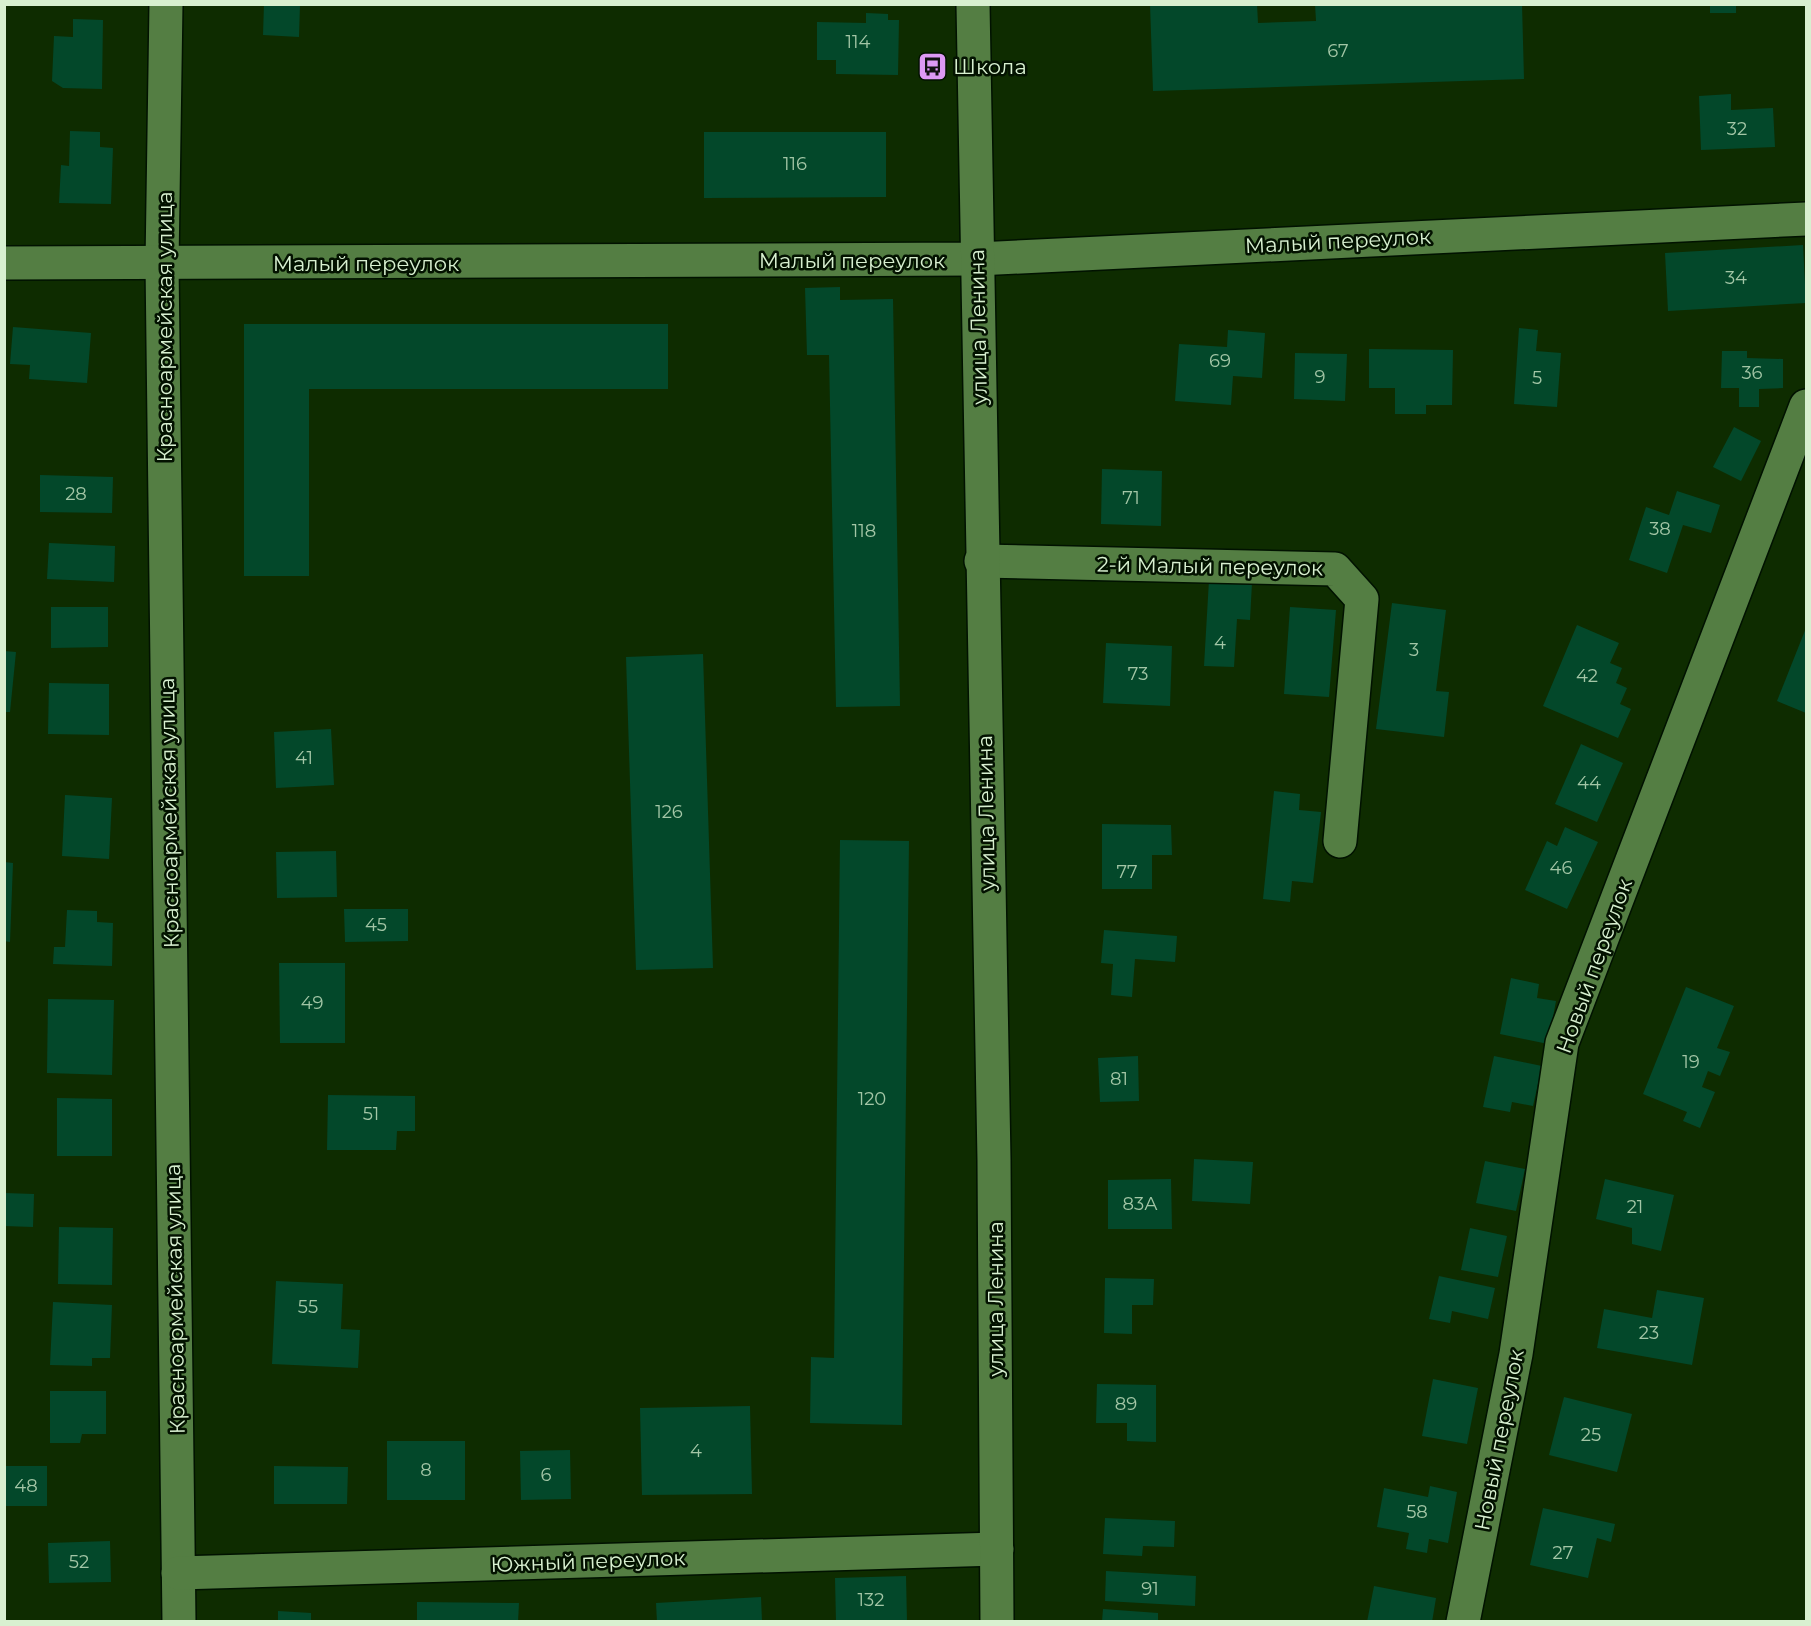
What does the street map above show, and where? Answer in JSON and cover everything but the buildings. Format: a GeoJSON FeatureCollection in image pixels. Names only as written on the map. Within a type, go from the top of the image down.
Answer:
{"type":"FeatureCollection","features":[{"type":"Feature","properties":{"kind":"street","name":"Красноармейская улица"},"geometry":{"type":"LineString","coordinates":[[165,4],[162,264],[179,1622]]}},
{"type":"Feature","properties":{"kind":"street","name":"улица Ленина"},"geometry":{"type":"LineString","coordinates":[[973,4],[981,561],[994,1161],[997,1622]]}},
{"type":"Feature","properties":{"kind":"street","name":"Малый переулок"},"geometry":{"type":"LineString","coordinates":[[4,263],[977,259],[1806,219]]}},
{"type":"Feature","properties":{"kind":"street","name":"Новый переулок"},"geometry":{"type":"LineString","coordinates":[[1463,1622],[1516,1354],[1562,1043],[1806,406]]}},
{"type":"Feature","properties":{"kind":"street","name":"2-й Малый переулок"},"geometry":{"type":"LineString","coordinates":[[981,561],[1335,569],[1362,599],[1340,841]]}},
{"type":"Feature","properties":{"kind":"street","name":"Южный переулок"},"geometry":{"type":"LineString","coordinates":[[178,1573],[997,1549]]}},
{"type":"Feature","properties":{"kind":"place","name":"Школа"},"geometry":{"type":"Point","coordinates":[932,66]}}]}
